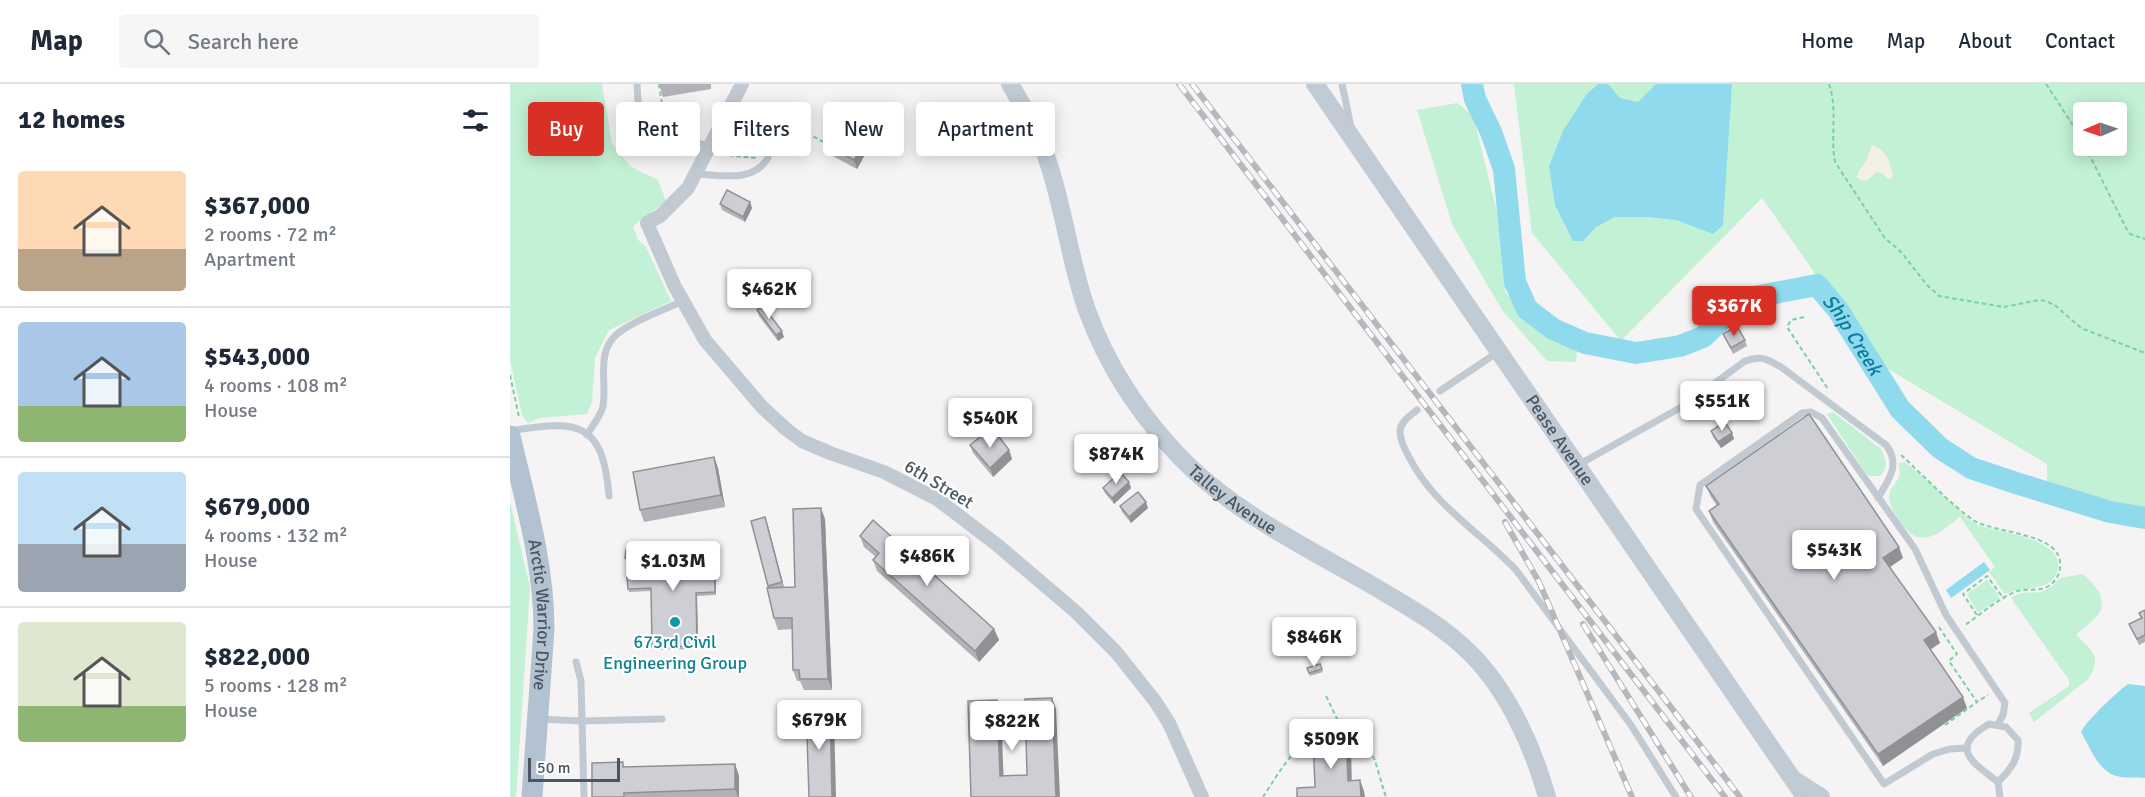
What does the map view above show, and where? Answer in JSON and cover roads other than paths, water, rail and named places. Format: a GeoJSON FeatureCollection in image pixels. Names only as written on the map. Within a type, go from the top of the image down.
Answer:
{"type":"FeatureCollection","features":[{"type":"Feature","properties":{"kind":"main road","name":"Arctic Warrior Drive"},"geometry":{"type":"LineString","coordinates":[[513,428],[542,580],[544,630],[532,797]]}},
{"type":"Feature","properties":{"kind":"street"},"geometry":{"type":"LineString","coordinates":[[733,102],[742,84]]}},
{"type":"Feature","properties":{"kind":"street","name":"Talley Avenue"},"geometry":{"type":"LineString","coordinates":[[1010,84],[1040,139],[1051,169],[1088,312],[1103,347],[1140,410],[1168,445],[1191,468],[1230,500],[1267,525],[1419,612],[1472,655],[1487,672],[1509,706],[1528,745],[1547,797]]}},
{"type":"Feature","properties":{"kind":"street","name":"Pease Avenue"},"geometry":{"type":"LineString","coordinates":[[1315,84],[1805,797]]}},
{"type":"Feature","properties":{"kind":"street"},"geometry":{"type":"LineString","coordinates":[[696,174],[712,147]]}},
{"type":"Feature","properties":{"kind":"street","name":"6th Street"},"geometry":{"type":"LineString","coordinates":[[696,174],[688,188],[675,202],[660,216],[647,223],[674,285],[705,340],[762,407],[802,441],[884,472],[937,499],[996,544],[1076,612],[1116,652],[1155,701],[1169,723],[1202,797]]}},
{"type":"Feature","properties":{"kind":"street"},"geometry":{"type":"LineString","coordinates":[[1792,778],[1821,797]]}},
{"type":"Feature","properties":{"kind":"lane"},"geometry":{"type":"LineString","coordinates":[[637,84],[640,115],[644,124],[712,147]]}},
{"type":"Feature","properties":{"kind":"lane"},"geometry":{"type":"LineString","coordinates":[[1342,84],[1353,138]]}},
{"type":"Feature","properties":{"kind":"lane"},"geometry":{"type":"LineString","coordinates":[[696,174],[734,176],[746,174],[756,171],[767,160]]}},
{"type":"Feature","properties":{"kind":"lane"},"geometry":{"type":"LineString","coordinates":[[587,435],[602,410],[603,364],[612,338],[621,330],[683,301]]}},
{"type":"Feature","properties":{"kind":"lane"},"geometry":{"type":"LineString","coordinates":[[1440,391],[1498,352]]}},
{"type":"Feature","properties":{"kind":"lane"},"geometry":{"type":"LineString","coordinates":[[1578,465],[1685,405],[1745,361],[1756,357],[1781,367],[1807,385],[1832,406],[1872,433],[1893,453],[1894,465],[1878,498]]}},
{"type":"Feature","properties":{"kind":"lane"},"geometry":{"type":"LineString","coordinates":[[1417,410],[1402,423],[1400,432],[1409,457],[1428,488],[1452,513],[1499,552],[1516,570],[1631,725],[1677,797]]}},
{"type":"Feature","properties":{"kind":"lane"},"geometry":{"type":"LineString","coordinates":[[1967,748],[1950,749],[1932,754],[1884,784],[1696,509],[1700,485],[1802,413],[1811,412],[1822,418],[1915,549],[1946,615],[2005,703],[2003,716],[1998,724]]}},
{"type":"Feature","properties":{"kind":"lane"},"geometry":{"type":"LineString","coordinates":[[513,428],[563,425],[581,430],[595,441],[603,455],[609,496]]}},
{"type":"Feature","properties":{"kind":"lane"},"geometry":{"type":"LineString","coordinates":[[576,662],[581,681],[584,797]]}},
{"type":"Feature","properties":{"kind":"lane"},"geometry":{"type":"LineString","coordinates":[[538,719],[582,721],[662,719]]}},
{"type":"Feature","properties":{"kind":"lane"},"geometry":{"type":"LineString","coordinates":[[1998,782],[2013,765],[2018,740],[2013,732],[1998,724],[1989,724],[1974,735],[1967,748],[1968,756],[1998,782],[2000,797]]}},
{"type":"Feature","properties":{"kind":"water"},"geometry":{"type":"Polygon","coordinates":[[[1598,84],[1608,84],[1620,98],[1638,102],[1656,84],[1732,84],[1723,225],[1713,234],[1676,220],[1615,217],[1596,227],[1583,241],[1573,241],[1555,205],[1549,166],[1563,131],[1586,95],[1598,84]]]}},
{"type":"Feature","properties":{"kind":"water"},"geometry":{"type":"Polygon","coordinates":[[[1984,562],[1990,570],[1951,598],[1946,590],[1984,562]]]}},
{"type":"Feature","properties":{"kind":"water"},"geometry":{"type":"Polygon","coordinates":[[[2128,684],[2145,686],[2145,778],[2121,777],[2107,771],[2096,760],[2081,732],[2096,714],[2128,684]]]}},
{"type":"Feature","properties":{"kind":"waterway","name":"Ship Creek"},"geometry":{"type":"LineString","coordinates":[[1472,84],[1475,99],[1491,132],[1504,169],[1515,282],[1527,309],[1553,329],[1585,343],[1636,353],[1680,346],[1703,337],[1743,299],[1817,285],[1838,310],[1900,409],[1940,448],[1971,468],[2110,512],[2145,518]]}},
{"type":"Feature","properties":{"kind":"railway"},"geometry":{"type":"LineString","coordinates":[[1179,84],[1725,797]]}},
{"type":"Feature","properties":{"kind":"railway"},"geometry":{"type":"LineString","coordinates":[[1192,84],[1740,797]]}},
{"type":"Feature","properties":{"kind":"railway"},"geometry":{"type":"LineString","coordinates":[[1505,522],[1539,582],[1632,797]]}},
{"type":"Feature","properties":{"kind":"railway"},"geometry":{"type":"LineString","coordinates":[[1583,624],[1691,797]]}},
{"type":"Feature","properties":{"kind":"place","name":"673rd Civil Engineering Group"},"geometry":{"type":"Point","coordinates":[675,622]}}]}
